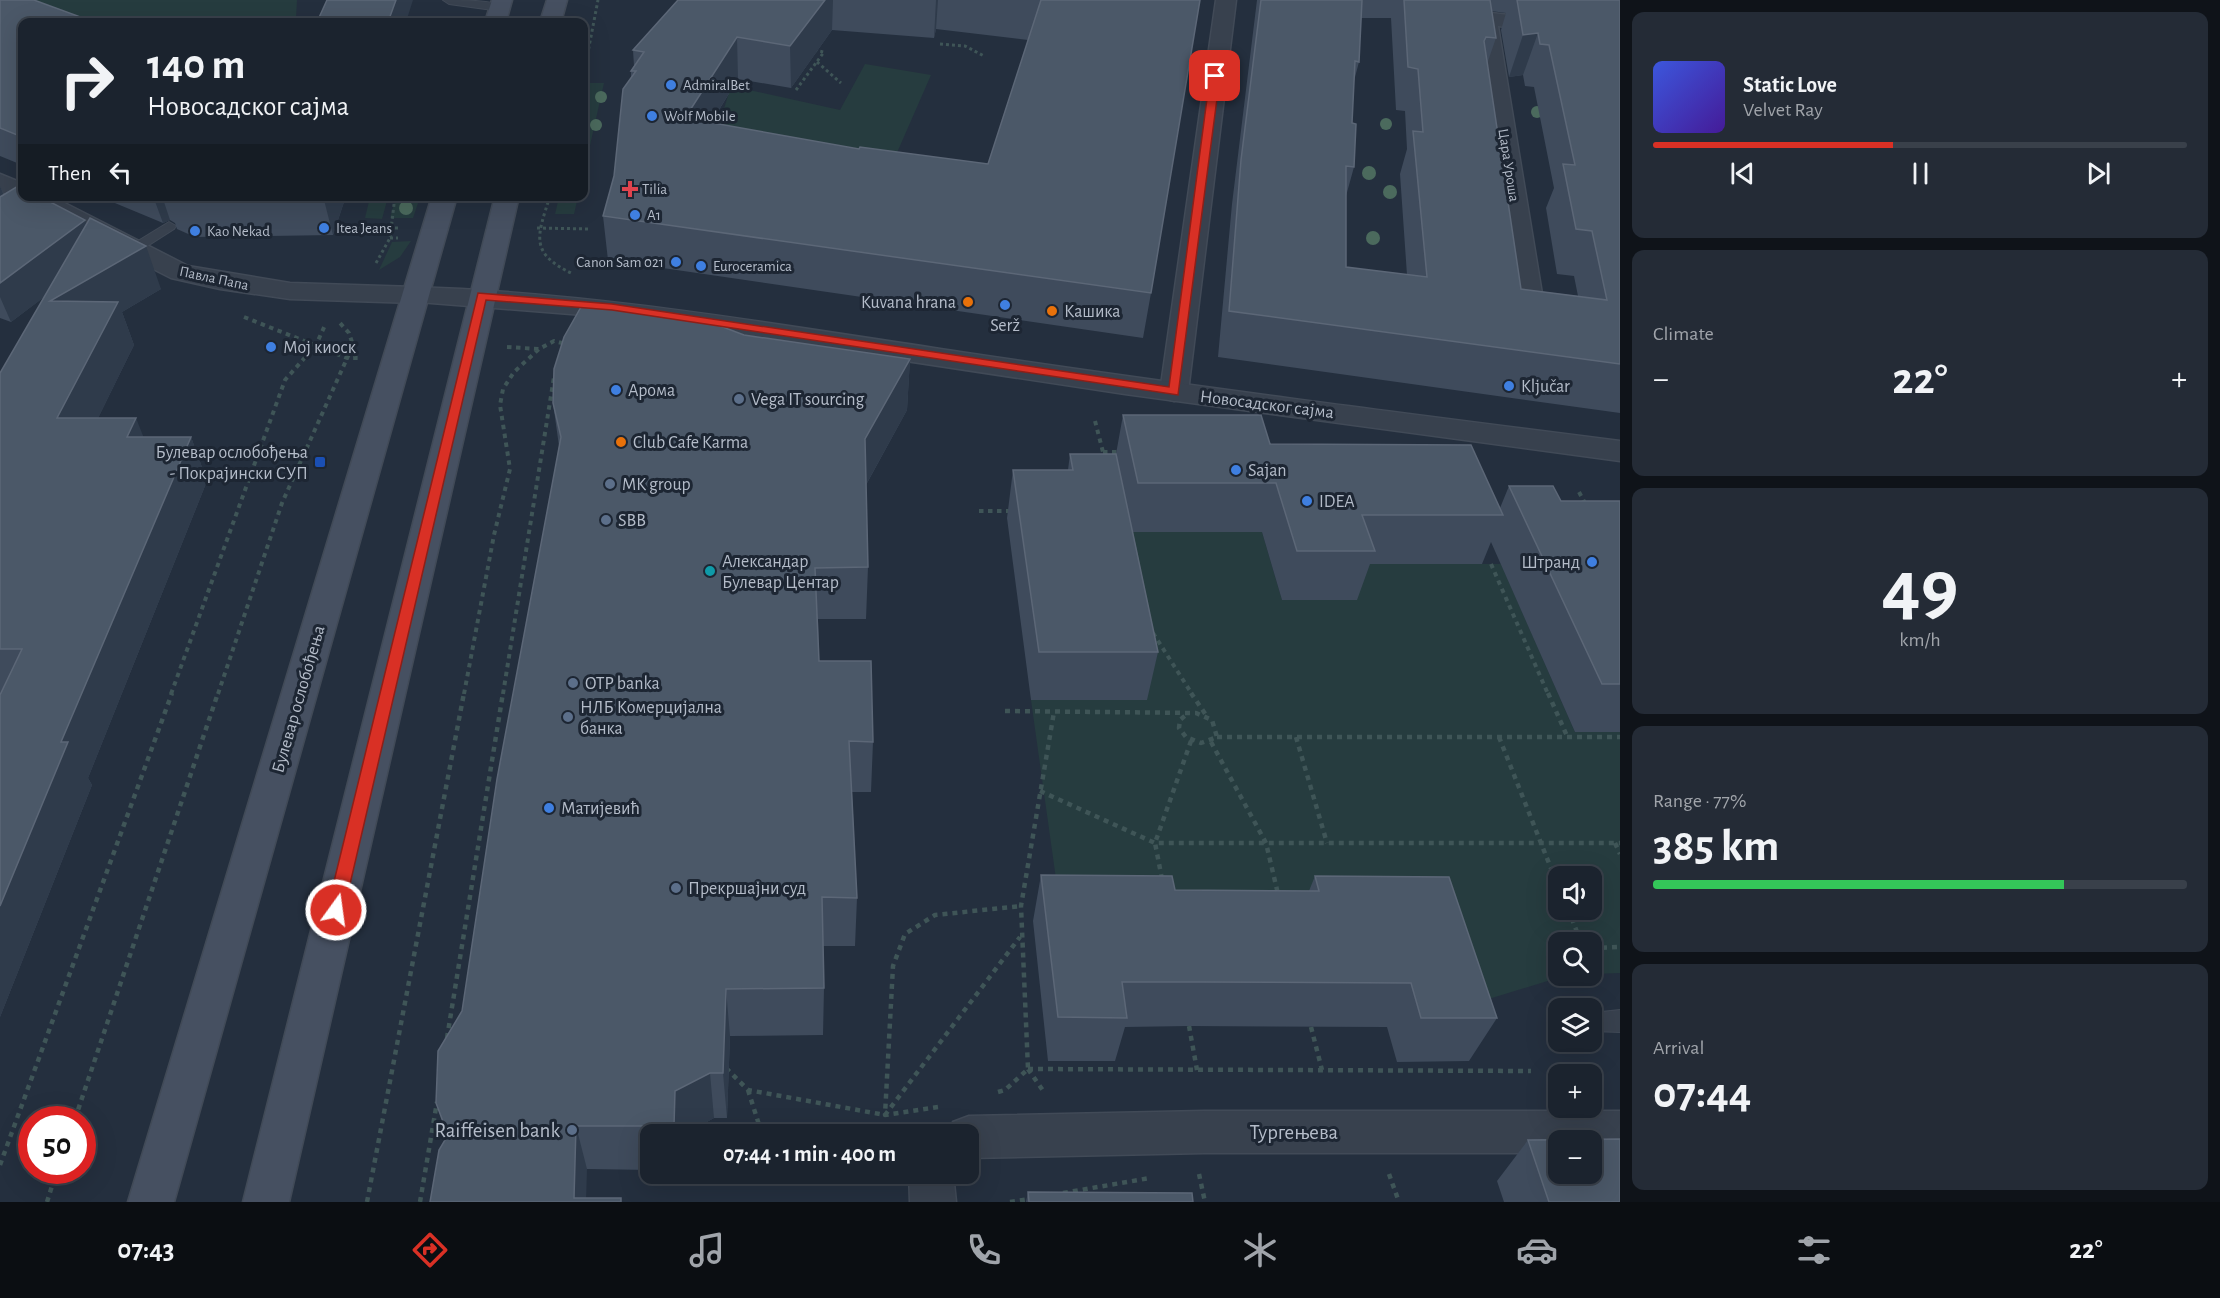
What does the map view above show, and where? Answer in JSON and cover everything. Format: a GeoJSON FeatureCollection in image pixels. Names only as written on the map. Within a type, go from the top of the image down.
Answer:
{"type":"FeatureCollection","features":[{"type":"Feature","properties":{"kind":"main road"},"geometry":{"type":"LineString","coordinates":[[552,18],[557,0]]}},
{"type":"Feature","properties":{"kind":"main road","name":"Булевар ослобођења"},"geometry":{"type":"LineString","coordinates":[[151,1202],[443,201]]}},
{"type":"Feature","properties":{"kind":"main road"},"geometry":{"type":"LineString","coordinates":[[266,1202],[506,201]]}},
{"type":"Feature","properties":{"kind":"street"},"geometry":{"type":"LineString","coordinates":[[1174,392],[1226,0]]}},
{"type":"Feature","properties":{"kind":"street"},"geometry":{"type":"LineString","coordinates":[[1430,12],[1620,34]]}},
{"type":"Feature","properties":{"kind":"street","name":"Цара Уроша"},"geometry":{"type":"LineString","coordinates":[[1486,19],[1531,312]]}},
{"type":"Feature","properties":{"kind":"street","name":"Павла Папа"},"geometry":{"type":"LineString","coordinates":[[0,181],[18,194]]}},
{"type":"Feature","properties":{"kind":"street","name":"Павла Папа"},"geometry":{"type":"LineString","coordinates":[[29,202],[180,272],[220,281],[326,294],[415,295]]}},
{"type":"Feature","properties":{"kind":"street","name":"Новосадског сајма"},"geometry":{"type":"LineString","coordinates":[[415,295],[482,296],[612,307],[1174,392],[1620,451]]}},
{"type":"Feature","properties":{"kind":"street","name":"Тургењева"},"geometry":{"type":"LineString","coordinates":[[957,1121],[1197,1132],[1620,1132]]}},
{"type":"Feature","properties":{"kind":"street"},"geometry":{"type":"LineString","coordinates":[[932,1184],[933,1202]]}},
{"type":"Feature","properties":{"kind":"lane"},"geometry":{"type":"LineString","coordinates":[[449,0],[499,10]]}},
{"type":"Feature","properties":{"kind":"lane"},"geometry":{"type":"LineString","coordinates":[[133,249],[169,226]]}},
{"type":"Feature","properties":{"kind":"path"},"geometry":{"type":"LineString","coordinates":[[588,52],[598,0]]}},
{"type":"Feature","properties":{"kind":"path"},"geometry":{"type":"LineString","coordinates":[[940,44],[965,46],[984,56]]}},
{"type":"Feature","properties":{"kind":"path"},"geometry":{"type":"LineString","coordinates":[[796,90],[824,52],[812,50]]}},
{"type":"Feature","properties":{"kind":"path"},"geometry":{"type":"LineString","coordinates":[[817,62],[841,83]]}},
{"type":"Feature","properties":{"kind":"path"},"geometry":{"type":"LineString","coordinates":[[372,271],[390,238],[394,201]]}},
{"type":"Feature","properties":{"kind":"path"},"geometry":{"type":"LineString","coordinates":[[537,238],[548,201]]}},
{"type":"Feature","properties":{"kind":"path"},"geometry":{"type":"LineString","coordinates":[[530,227],[590,229]]}},
{"type":"Feature","properties":{"kind":"path"},"geometry":{"type":"LineString","coordinates":[[353,228],[411,228]]}},
{"type":"Feature","properties":{"kind":"path"},"geometry":{"type":"LineString","coordinates":[[79,1106],[282,502],[353,345],[341,323],[316,320]]}},
{"type":"Feature","properties":{"kind":"path"},"geometry":{"type":"LineString","coordinates":[[0,1165],[285,380],[316,345],[327,321]]}},
{"type":"Feature","properties":{"kind":"path"},"geometry":{"type":"LineString","coordinates":[[367,1202],[494,535],[510,469],[500,405],[503,389],[514,372],[539,349],[554,341],[572,345],[564,353]]}},
{"type":"Feature","properties":{"kind":"path"},"geometry":{"type":"LineString","coordinates":[[503,347],[539,349]]}},
{"type":"Feature","properties":{"kind":"path"},"geometry":{"type":"LineString","coordinates":[[445,1050],[555,374]]}},
{"type":"Feature","properties":{"kind":"path"},"geometry":{"type":"LineString","coordinates":[[1095,420],[1105,463]]}},
{"type":"Feature","properties":{"kind":"path"},"geometry":{"type":"LineString","coordinates":[[1102,452],[1125,452]]}},
{"type":"Feature","properties":{"kind":"path"},"geometry":{"type":"LineString","coordinates":[[1580,492],[1590,512]]}},
{"type":"Feature","properties":{"kind":"path"},"geometry":{"type":"LineString","coordinates":[[979,511],[1023,511]]}},
{"type":"Feature","properties":{"kind":"path"},"geometry":{"type":"LineString","coordinates":[[1491,564],[1567,736]]}},
{"type":"Feature","properties":{"kind":"path"},"geometry":{"type":"LineString","coordinates":[[1149,625],[1206,715],[1215,722],[1218,729],[1217,737]]}},
{"type":"Feature","properties":{"kind":"path"},"geometry":{"type":"LineString","coordinates":[[1005,711],[1206,715]]}},
{"type":"Feature","properties":{"kind":"path"},"geometry":{"type":"LineString","coordinates":[[1028,1069],[1021,906],[1054,712]]}},
{"type":"Feature","properties":{"kind":"path"},"geometry":{"type":"LineString","coordinates":[[1186,715],[1180,720],[1179,728],[1191,741],[1201,744],[1211,742],[1217,737],[1620,736]]}},
{"type":"Feature","properties":{"kind":"path"},"geometry":{"type":"LineString","coordinates":[[1296,737],[1326,843]]}},
{"type":"Feature","properties":{"kind":"path"},"geometry":{"type":"LineString","coordinates":[[1498,737],[1550,866]]}},
{"type":"Feature","properties":{"kind":"path"},"geometry":{"type":"LineString","coordinates":[[1164,890],[1155,843],[1191,741]]}},
{"type":"Feature","properties":{"kind":"path"},"geometry":{"type":"LineString","coordinates":[[1211,742],[1266,843],[1281,906]]}},
{"type":"Feature","properties":{"kind":"path"},"geometry":{"type":"LineString","coordinates":[[1040,791],[1155,843],[1618,843],[1620,854]]}},
{"type":"Feature","properties":{"kind":"path"},"geometry":{"type":"LineString","coordinates":[[885,1115],[893,966],[905,934],[935,915],[1021,906]]}},
{"type":"Feature","properties":{"kind":"path"},"geometry":{"type":"LineString","coordinates":[[885,1115],[1021,935]]}},
{"type":"Feature","properties":{"kind":"path"},"geometry":{"type":"LineString","coordinates":[[1602,948],[1620,947]]}},
{"type":"Feature","properties":{"kind":"path"},"geometry":{"type":"LineString","coordinates":[[1189,1026],[1197,1070]]}},
{"type":"Feature","properties":{"kind":"path"},"geometry":{"type":"LineString","coordinates":[[1311,1027],[1322,1070]]}},
{"type":"Feature","properties":{"kind":"path"},"geometry":{"type":"LineString","coordinates":[[718,1068],[729,1068],[748,1090],[759,1124]]}},
{"type":"Feature","properties":{"kind":"path"},"geometry":{"type":"LineString","coordinates":[[995,1092],[1005,1090],[1028,1069],[1531,1071]]}},
{"type":"Feature","properties":{"kind":"path"},"geometry":{"type":"LineString","coordinates":[[748,1090],[885,1115],[957,1121]]}},
{"type":"Feature","properties":{"kind":"path"},"geometry":{"type":"LineString","coordinates":[[420,1202],[438,1096]]}},
{"type":"Feature","properties":{"kind":"path"},"geometry":{"type":"LineString","coordinates":[[434,1120],[445,1120]]}},
{"type":"Feature","properties":{"kind":"path"},"geometry":{"type":"LineString","coordinates":[[1386,1168],[1399,1202]]}},
{"type":"Feature","properties":{"kind":"path"},"geometry":{"type":"LineString","coordinates":[[47,1202],[53,1184]]}},
{"type":"Feature","properties":{"kind":"green space"},"geometry":{"type":"Polygon","coordinates":[[[28,0],[297,0],[296,18],[55,18],[28,0]]]}},
{"type":"Feature","properties":{"kind":"green space"},"geometry":{"type":"Polygon","coordinates":[[[865,64],[931,75],[882,187],[707,164],[731,86],[840,110],[865,64]]]}},
{"type":"Feature","properties":{"kind":"green space"},"geometry":{"type":"Polygon","coordinates":[[[588,83],[604,83],[588,154],[588,83]]]}},
{"type":"Feature","properties":{"kind":"green space"},"geometry":{"type":"Polygon","coordinates":[[[369,201],[387,201],[382,219],[365,218],[369,201]]]}},
{"type":"Feature","properties":{"kind":"green space"},"geometry":{"type":"Polygon","coordinates":[[[395,201],[419,201],[413,218],[390,218],[395,201]]]}},
{"type":"Feature","properties":{"kind":"green space"},"geometry":{"type":"Polygon","coordinates":[[[558,201],[577,201],[574,214],[555,214],[558,201]]]}},
{"type":"Feature","properties":{"kind":"green space"},"geometry":{"type":"Polygon","coordinates":[[[411,241],[400,257],[379,270],[392,242],[411,241]]]}},
{"type":"Feature","properties":{"kind":"green space"},"geometry":{"type":"Polygon","coordinates":[[[1113,532],[1262,532],[1282,600],[1345,564],[1501,564],[1575,732],[1620,732],[1620,973],[1602,974],[1602,932],[1548,932],[1548,981],[1453,1010],[1062,922],[1031,700],[1146,700],[1113,532]]]}},
{"type":"Feature","properties":{"kind":"building"},"geometry":{"type":"Polygon","coordinates":[[[0,0],[34,0],[83,18],[18,18],[18,135],[0,128],[0,0]]]}},
{"type":"Feature","properties":{"kind":"building"},"geometry":{"type":"Polygon","coordinates":[[[327,0],[396,0],[389,18],[319,18],[327,0]]]}},
{"type":"Feature","properties":{"kind":"building"},"geometry":{"type":"Polygon","coordinates":[[[678,0],[825,0],[790,46],[737,37],[685,118],[859,149],[860,147],[988,164],[1041,0],[1200,0],[1151,293],[603,216],[614,176],[623,89],[636,71],[631,71],[644,52],[633,50],[678,0]]]}},
{"type":"Feature","properties":{"kind":"building"},"geometry":{"type":"Polygon","coordinates":[[[1261,0],[1362,0],[1359,62],[1355,61],[1352,123],[1356,124],[1354,167],[1346,166],[1346,267],[1427,277],[1413,131],[1423,132],[1418,69],[1408,67],[1404,0],[1490,0],[1496,38],[1486,37],[1484,41],[1521,289],[1607,300],[1592,231],[1576,229],[1563,164],[1575,165],[1549,45],[1540,44],[1538,33],[1523,35],[1517,0],[1620,0],[1620,364],[1229,311],[1241,160],[1261,0]]]}},
{"type":"Feature","properties":{"kind":"building"},"geometry":{"type":"Polygon","coordinates":[[[18,186],[18,201],[49,201],[85,220],[0,283],[0,197],[18,186]]]}},
{"type":"Feature","properties":{"kind":"building"},"geometry":{"type":"Polygon","coordinates":[[[182,201],[254,201],[184,202],[182,201]]]}},
{"type":"Feature","properties":{"kind":"building"},"geometry":{"type":"Polygon","coordinates":[[[90,218],[146,246],[50,301],[118,302],[57,418],[136,418],[127,437],[191,437],[61,742],[68,742],[0,906],[0,695],[22,649],[0,649],[0,373],[90,218]]]}},
{"type":"Feature","properties":{"kind":"building"},"geometry":{"type":"Polygon","coordinates":[[[581,307],[625,307],[707,321],[744,335],[910,359],[865,439],[868,567],[815,568],[819,661],[871,661],[873,742],[849,741],[857,898],[822,897],[824,988],[726,989],[723,1073],[710,1073],[675,1091],[674,1124],[576,1126],[574,1198],[621,1198],[621,1202],[430,1202],[439,1150],[448,1135],[436,1103],[438,1051],[462,1011],[497,779],[561,437],[553,403],[554,369],[564,337],[581,307]]]}},
{"type":"Feature","properties":{"kind":"building"},"geometry":{"type":"Polygon","coordinates":[[[1123,415],[1261,415],[1270,444],[1471,445],[1503,515],[1362,515],[1375,551],[1297,551],[1276,483],[1138,483],[1123,415]]]}},
{"type":"Feature","properties":{"kind":"building"},"geometry":{"type":"Polygon","coordinates":[[[1070,454],[1116,454],[1158,652],[1039,652],[1013,470],[1073,470],[1070,454]]]}},
{"type":"Feature","properties":{"kind":"building"},"geometry":{"type":"Polygon","coordinates":[[[1509,486],[1553,486],[1561,501],[1620,501],[1620,684],[1602,684],[1509,486]]]}},
{"type":"Feature","properties":{"kind":"building"},"geometry":{"type":"Polygon","coordinates":[[[1041,875],[1172,876],[1175,890],[1319,891],[1315,876],[1449,877],[1497,1018],[1421,1018],[1411,983],[1204,982],[1122,982],[1127,1018],[1058,1017],[1041,875]]]}},
{"type":"Feature","properties":{"kind":"building"},"geometry":{"type":"Polygon","coordinates":[[[1602,1139],[1620,1139],[1620,1202],[1549,1202],[1528,1140],[1548,1140],[1548,1184],[1602,1184],[1602,1139]]]}},
{"type":"Feature","properties":{"kind":"building"},"geometry":{"type":"Polygon","coordinates":[[[1028,1192],[1192,1193],[1193,1202],[1029,1202],[1028,1192]]]}},
{"type":"Feature","properties":{"kind":"place","name":"AdmiralBet"},"geometry":{"type":"Point","coordinates":[671,85]}},
{"type":"Feature","properties":{"kind":"place","name":"Wolf Mobile"},"geometry":{"type":"Point","coordinates":[652,116]}},
{"type":"Feature","properties":{"kind":"place","name":"Tilia"},"geometry":{"type":"Point","coordinates":[630,189]}},
{"type":"Feature","properties":{"kind":"place","name":"A1"},"geometry":{"type":"Point","coordinates":[635,215]}},
{"type":"Feature","properties":{"kind":"place","name":"Itea Jeans"},"geometry":{"type":"Point","coordinates":[324,228]}},
{"type":"Feature","properties":{"kind":"place","name":"Kao Nekad"},"geometry":{"type":"Point","coordinates":[195,231]}},
{"type":"Feature","properties":{"kind":"place","name":"Canon Sam 021"},"geometry":{"type":"Point","coordinates":[676,262]}},
{"type":"Feature","properties":{"kind":"place","name":"Euroceramica"},"geometry":{"type":"Point","coordinates":[701,266]}},
{"type":"Feature","properties":{"kind":"place","name":"Kuvana hrana"},"geometry":{"type":"Point","coordinates":[968,302]}},
{"type":"Feature","properties":{"kind":"place","name":"Serž"},"geometry":{"type":"Point","coordinates":[1005,305]}},
{"type":"Feature","properties":{"kind":"place","name":"Кашика"},"geometry":{"type":"Point","coordinates":[1052,311]}},
{"type":"Feature","properties":{"kind":"place","name":"Мој киоск"},"geometry":{"type":"Point","coordinates":[271,347]}},
{"type":"Feature","properties":{"kind":"place","name":"Ključar"},"geometry":{"type":"Point","coordinates":[1509,386]}},
{"type":"Feature","properties":{"kind":"place","name":"Арома"},"geometry":{"type":"Point","coordinates":[616,390]}},
{"type":"Feature","properties":{"kind":"place","name":"Vega IT sourcing"},"geometry":{"type":"Point","coordinates":[739,399]}},
{"type":"Feature","properties":{"kind":"place","name":"Club Cafe Karma"},"geometry":{"type":"Point","coordinates":[621,442]}},
{"type":"Feature","properties":{"kind":"place","name":"Булевар ослобођења - Покрајински СУП"},"geometry":{"type":"Point","coordinates":[320,462]}},
{"type":"Feature","properties":{"kind":"place","name":"Sajan"},"geometry":{"type":"Point","coordinates":[1236,470]}},
{"type":"Feature","properties":{"kind":"place","name":"MK group"},"geometry":{"type":"Point","coordinates":[610,484]}},
{"type":"Feature","properties":{"kind":"place","name":"IDEA"},"geometry":{"type":"Point","coordinates":[1307,501]}},
{"type":"Feature","properties":{"kind":"place","name":"SBB"},"geometry":{"type":"Point","coordinates":[606,520]}},
{"type":"Feature","properties":{"kind":"place","name":"Штранд"},"geometry":{"type":"Point","coordinates":[1592,562]}},
{"type":"Feature","properties":{"kind":"place","name":"Александар Булевар Центар"},"geometry":{"type":"Point","coordinates":[710,571]}},
{"type":"Feature","properties":{"kind":"place","name":"OTP banka"},"geometry":{"type":"Point","coordinates":[573,683]}},
{"type":"Feature","properties":{"kind":"place","name":"НЛБ Комерцијална банка"},"geometry":{"type":"Point","coordinates":[568,717]}},
{"type":"Feature","properties":{"kind":"place","name":"Матијевић"},"geometry":{"type":"Point","coordinates":[549,808]}},
{"type":"Feature","properties":{"kind":"place","name":"Прекршајни суд"},"geometry":{"type":"Point","coordinates":[676,888]}},
{"type":"Feature","properties":{"kind":"place","name":"Raiffeisen bank"},"geometry":{"type":"Point","coordinates":[572,1130]}},
{"type":"Feature","properties":{"kind":"route"},"geometry":{"type":"LineString","coordinates":[[336,910],[482,296],[612,307],[1174,392],[1176,360],[1215,76]]}}]}
